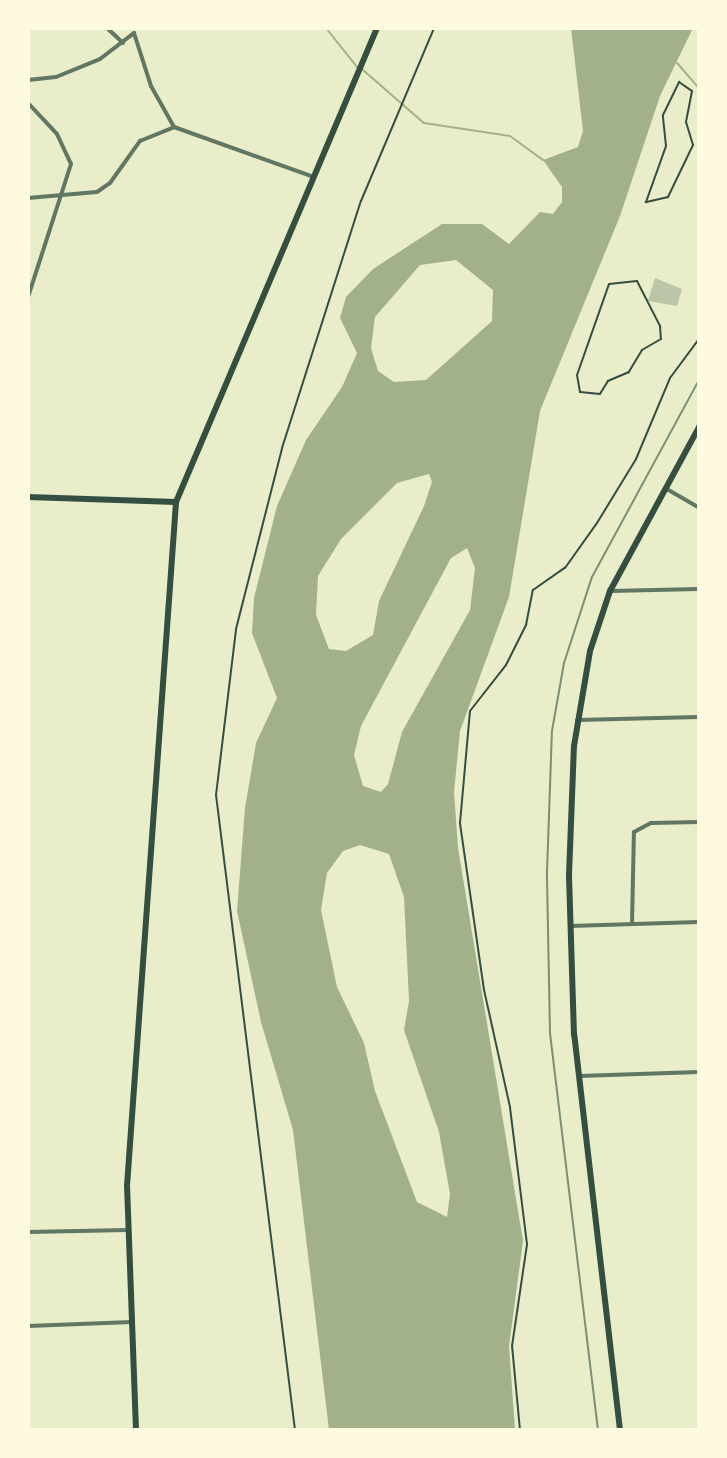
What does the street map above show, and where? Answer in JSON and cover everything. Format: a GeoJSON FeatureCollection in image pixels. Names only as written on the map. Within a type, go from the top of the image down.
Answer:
{"type":"FeatureCollection","features":[{"type":"Feature","properties":{"kind":"main road"},"geometry":{"type":"LineString","coordinates":[[136,1430],[128,1230],[130,1130],[176,502],[377,28]]}},
{"type":"Feature","properties":{"kind":"main road"},"geometry":{"type":"LineString","coordinates":[[620,1430],[577,1076],[570,926],[576,720],[590,651],[610,591],[663,487],[699,427]]}},
{"type":"Feature","properties":{"kind":"main road"},"geometry":{"type":"LineString","coordinates":[[28,497],[176,502]]}},
{"type":"Feature","properties":{"kind":"street"},"geometry":{"type":"LineString","coordinates":[[107,28],[123,43]]}},
{"type":"Feature","properties":{"kind":"street"},"geometry":{"type":"LineString","coordinates":[[28,80],[56,77],[100,59],[134,31]]}},
{"type":"Feature","properties":{"kind":"street"},"geometry":{"type":"LineString","coordinates":[[134,31],[151,86],[174,127],[314,177]]}},
{"type":"Feature","properties":{"kind":"street"},"geometry":{"type":"LineString","coordinates":[[28,103],[57,134],[71,164],[28,297]]}},
{"type":"Feature","properties":{"kind":"street"},"geometry":{"type":"LineString","coordinates":[[28,198],[97,192],[110,183],[140,141],[174,127]]}},
{"type":"Feature","properties":{"kind":"street"},"geometry":{"type":"LineString","coordinates":[[663,487],[699,508]]}},
{"type":"Feature","properties":{"kind":"street"},"geometry":{"type":"LineString","coordinates":[[610,591],[699,589]]}},
{"type":"Feature","properties":{"kind":"street"},"geometry":{"type":"LineString","coordinates":[[576,720],[699,717]]}},
{"type":"Feature","properties":{"kind":"street"},"geometry":{"type":"LineString","coordinates":[[632,924],[634,832],[651,823],[699,822]]}},
{"type":"Feature","properties":{"kind":"street"},"geometry":{"type":"LineString","coordinates":[[570,926],[699,922]]}},
{"type":"Feature","properties":{"kind":"street"},"geometry":{"type":"LineString","coordinates":[[577,1076],[699,1072]]}},
{"type":"Feature","properties":{"kind":"street"},"geometry":{"type":"LineString","coordinates":[[28,1232],[128,1230]]}},
{"type":"Feature","properties":{"kind":"street"},"geometry":{"type":"LineString","coordinates":[[28,1326],[132,1322]]}},
{"type":"Feature","properties":{"kind":"path"},"geometry":{"type":"LineString","coordinates":[[295,1430],[216,795],[236,629],[282,448],[361,201],[434,28]]}},
{"type":"Feature","properties":{"kind":"path"},"geometry":{"type":"LineString","coordinates":[[679,82],[692,91],[686,122],[694,140],[668,197],[646,202],[666,146],[663,115],[679,82]]}},
{"type":"Feature","properties":{"kind":"path"},"geometry":{"type":"LineString","coordinates":[[637,281],[653,313],[661,339],[642,350],[629,372],[608,381],[600,394],[579,391],[577,375],[609,284],[637,281]]}},
{"type":"Feature","properties":{"kind":"path"},"geometry":{"type":"LineString","coordinates":[[520,1430],[512,1346],[527,1244],[510,1107],[484,990],[460,823],[470,711],[506,665],[526,625],[533,590],[565,568],[597,523],[636,459],[670,378],[699,339]]}},
{"type":"Feature","properties":{"kind":"shaded area"},"geometry":{"type":"Polygon","coordinates":[[[571,28],[693,28],[660,96],[620,216],[540,411],[509,597],[460,731],[454,792],[458,848],[523,1241],[509,1346],[515,1430],[329,1430],[293,1130],[261,1022],[237,911],[245,808],[256,743],[277,698],[252,633],[254,598],[277,506],[306,440],[342,387],[357,353],[340,318],[346,297],[373,269],[442,224],[482,224],[509,244],[540,212],[553,214],[562,202],[562,187],[543,160],[578,147],[583,131],[571,28]],[[456,260],[420,265],[375,317],[371,348],[378,371],[394,382],[426,380],[492,321],[493,290],[456,260]],[[429,474],[397,483],[341,539],[318,576],[316,615],[329,649],[346,651],[373,635],[379,601],[424,506],[432,482],[429,474]],[[467,548],[451,558],[361,726],[354,755],[363,786],[381,792],[388,784],[402,732],[470,610],[475,568],[467,548]],[[360,845],[343,851],[327,873],[321,910],[337,987],[364,1043],[375,1091],[417,1202],[447,1217],[450,1194],[439,1132],[404,1030],[409,1001],[404,897],[389,854],[360,845]]]}},
{"type":"Feature","properties":{"kind":"building"},"geometry":{"type":"Polygon","coordinates":[[[655,278],[682,289],[677,306],[648,301],[655,278]]]}},
{"type":"Feature","properties":{"kind":"waterway"},"geometry":{"type":"LineString","coordinates":[[326,28],[357,67]]}},
{"type":"Feature","properties":{"kind":"waterway"},"geometry":{"type":"LineString","coordinates":[[677,63],[699,88]]}},
{"type":"Feature","properties":{"kind":"waterway"},"geometry":{"type":"LineString","coordinates":[[363,70],[424,123],[510,136],[543,160]]}},
{"type":"Feature","properties":{"kind":"railway"},"geometry":{"type":"LineString","coordinates":[[598,1430],[550,1033],[547,872],[552,731],[564,663],[592,577],[699,380]]}}]}
